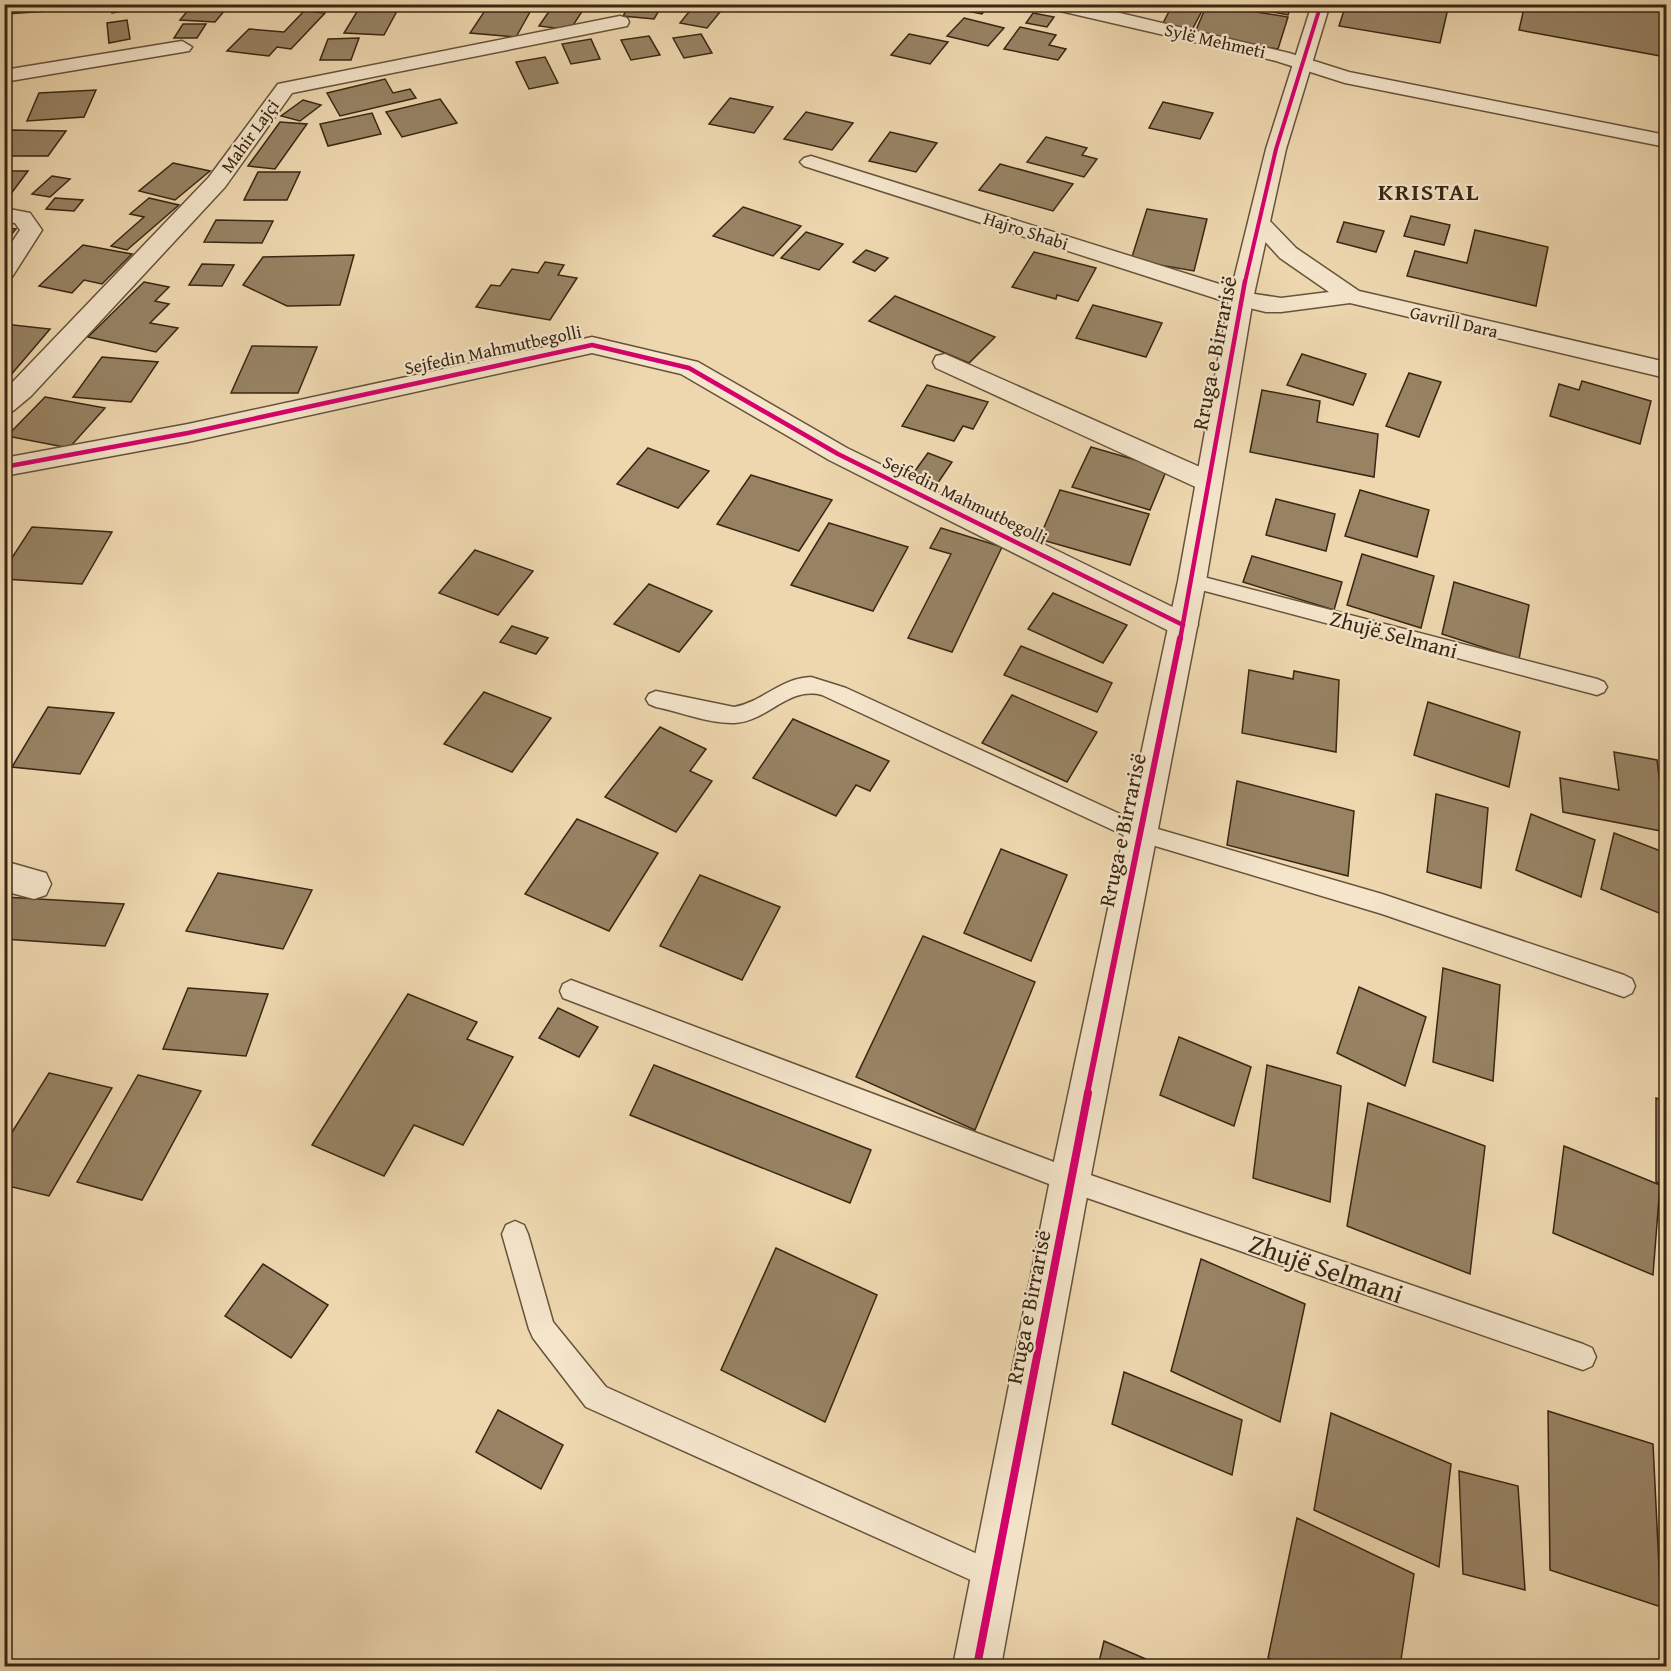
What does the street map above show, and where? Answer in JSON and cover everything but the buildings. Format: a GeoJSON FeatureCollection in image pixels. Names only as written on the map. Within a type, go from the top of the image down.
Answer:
{"type":"FeatureCollection","features":[{"type":"Feature","properties":{"kind":"street","name":"Sylë Mehmeti"},"geometry":{"type":"LineString","coordinates":[[1056,4],[1303,63],[1345,77],[1666,141]]}},
{"type":"Feature","properties":{"kind":"street","name":"Rruga e Birrarisë"},"geometry":{"type":"LineString","coordinates":[[977,1666],[1070,1180],[1192,581],[1241,299],[1276,149],[1321,4]]}},
{"type":"Feature","properties":{"kind":"street","name":"Mahir Lajçi"},"geometry":{"type":"LineString","coordinates":[[4,405],[22,390],[216,182],[285,88],[620,22]]}},
{"type":"Feature","properties":{"kind":"street"},"geometry":{"type":"LineString","coordinates":[[4,76],[182,47]]}},
{"type":"Feature","properties":{"kind":"street","name":"Hajro Shabi"},"geometry":{"type":"LineString","coordinates":[[811,162],[1241,299]]}},
{"type":"Feature","properties":{"kind":"street"},"geometry":{"type":"LineString","coordinates":[[4,215],[22,218],[31,230],[4,272]]}},
{"type":"Feature","properties":{"kind":"street"},"geometry":{"type":"LineString","coordinates":[[1259,223],[1288,253],[1351,296]]}},
{"type":"Feature","properties":{"kind":"street","name":"Gavrill Dara"},"geometry":{"type":"LineString","coordinates":[[1241,299],[1266,305],[1281,305],[1351,296],[1401,310],[1666,370]]}},
{"type":"Feature","properties":{"kind":"street","name":"Sejfedin Mahmutbegolli"},"geometry":{"type":"LineString","coordinates":[[4,466],[188,433],[592,345],[690,368],[838,454],[1183,625]]}},
{"type":"Feature","properties":{"kind":"street"},"geometry":{"type":"LineString","coordinates":[[945,362],[1209,482]]}},
{"type":"Feature","properties":{"kind":"lane","name":"Zhujë Selmani"},"geometry":{"type":"LineString","coordinates":[[1192,581],[1597,687]]}},
{"type":"Feature","properties":{"kind":"lane"},"geometry":{"type":"LineString","coordinates":[[656,699],[734,715],[763,705],[785,691],[802,684],[814,685],[855,700],[1139,833],[1382,904],[1624,986]]}},
{"type":"Feature","properties":{"kind":"lane","name":"Zhujë Selmani"},"geometry":{"type":"LineString","coordinates":[[571,991],[1070,1180],[1583,1357]]}},
{"type":"Feature","properties":{"kind":"lane"},"geometry":{"type":"LineString","coordinates":[[515,1234],[542,1329],[596,1397],[994,1576]]}},
{"type":"Feature","properties":{"kind":"cycle path"},"geometry":{"type":"LineString","coordinates":[[977,1666],[1070,1180],[1192,581],[1241,299],[1276,149],[1321,4]]}},
{"type":"Feature","properties":{"kind":"cycle path"},"geometry":{"type":"LineString","coordinates":[[4,467],[188,433],[592,345],[689,368],[838,454],[1183,625]]}},
{"type":"Feature","properties":{"kind":"district","name":"KRISTAL"},"geometry":{"type":"Point","coordinates":[1429,192]}}]}
